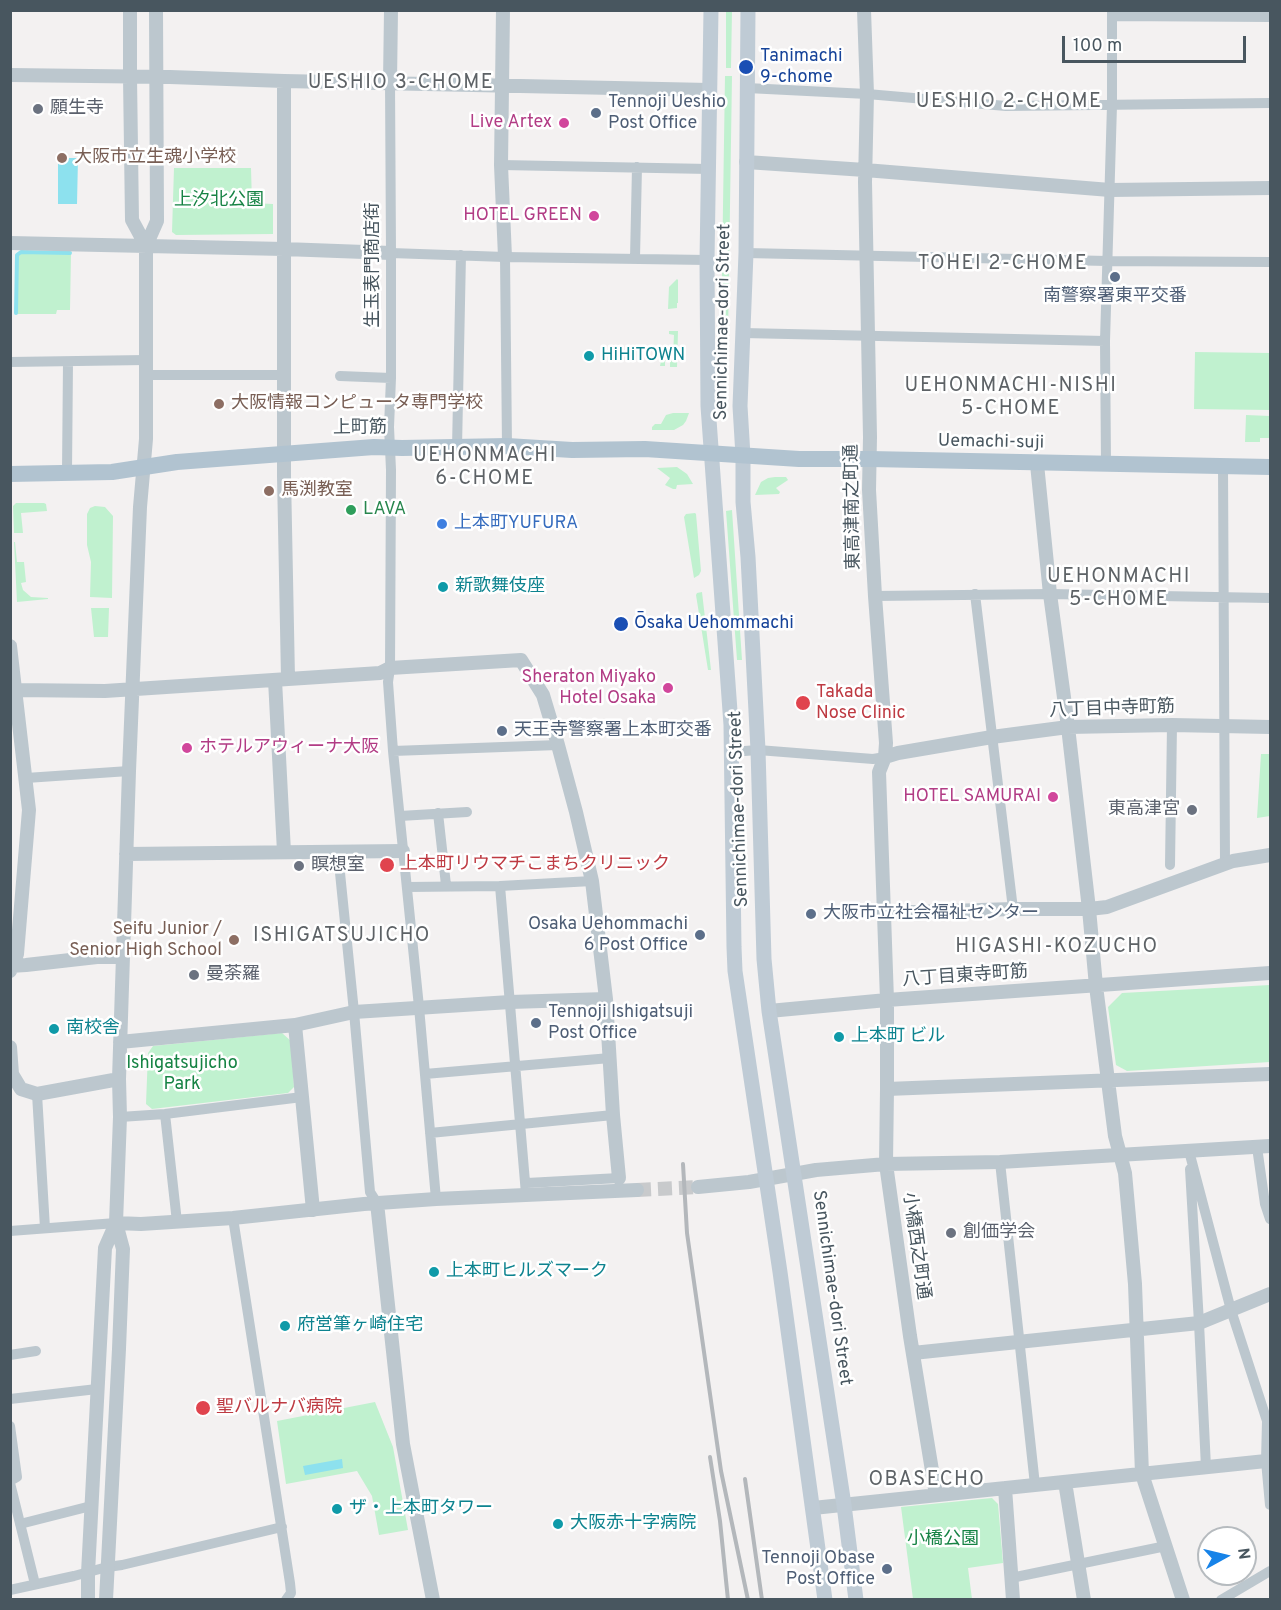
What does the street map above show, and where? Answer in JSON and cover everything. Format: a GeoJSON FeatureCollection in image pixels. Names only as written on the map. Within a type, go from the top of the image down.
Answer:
{"type":"FeatureCollection","features":[{"type":"Feature","properties":{"kind":"main road","name":"Sennichimae-dori Street"},"geometry":{"type":"LineString","coordinates":[[711,10],[707,260],[708,406],[731,725],[735,971],[825,1599]]}},
{"type":"Feature","properties":{"kind":"main road","name":"Sennichimae-dori Street"},"geometry":{"type":"LineString","coordinates":[[748,10],[746,253],[741,406],[743,502],[758,750],[764,959],[769,1011],[844,1505],[856,1599]]}},
{"type":"Feature","properties":{"kind":"main road","name":"上町筋"},"geometry":{"type":"LineString","coordinates":[[10,474],[112,472],[177,462],[339,448],[507,446],[711,453]]}},
{"type":"Feature","properties":{"kind":"main road","name":"Uemachi-suji"},"geometry":{"type":"LineString","coordinates":[[711,453],[817,460],[870,459],[1270,467]]}},
{"type":"Feature","properties":{"kind":"street"},"geometry":{"type":"LineString","coordinates":[[130,10],[132,220],[146,246]]}},
{"type":"Feature","properties":{"kind":"street"},"geometry":{"type":"LineString","coordinates":[[106,1599],[123,1249],[116,1223],[119,1079],[140,507],[146,439],[146,246],[157,221],[156,10]]}},
{"type":"Feature","properties":{"kind":"street"},"geometry":{"type":"LineString","coordinates":[[390,82],[391,10]]}},
{"type":"Feature","properties":{"kind":"street"},"geometry":{"type":"LineString","coordinates":[[503,10],[501,165],[505,257],[507,446]]}},
{"type":"Feature","properties":{"kind":"street","name":"東高津南之町通"},"geometry":{"type":"LineString","coordinates":[[864,10],[867,94],[865,170],[869,490],[886,743],[885,757],[879,772],[887,1000]]}},
{"type":"Feature","properties":{"kind":"street"},"geometry":{"type":"LineString","coordinates":[[1106,464],[1105,341],[1112,105],[1112,13],[1270,17]]}},
{"type":"Feature","properties":{"kind":"street"},"geometry":{"type":"LineString","coordinates":[[10,75],[710,90]]}},
{"type":"Feature","properties":{"kind":"street"},"geometry":{"type":"LineString","coordinates":[[284,81],[282,679],[284,852]]}},
{"type":"Feature","properties":{"kind":"street","name":"生玉表門商店街"},"geometry":{"type":"LineString","coordinates":[[390,82],[391,378],[389,427],[390,668],[388,682],[436,1199]]}},
{"type":"Feature","properties":{"kind":"street"},"geometry":{"type":"LineString","coordinates":[[747,88],[867,94],[1006,106],[1270,103]]}},
{"type":"Feature","properties":{"kind":"street"},"geometry":{"type":"LineString","coordinates":[[746,162],[1110,190],[1270,188]]}},
{"type":"Feature","properties":{"kind":"street"},"geometry":{"type":"LineString","coordinates":[[501,165],[708,169]]}},
{"type":"Feature","properties":{"kind":"street"},"geometry":{"type":"LineString","coordinates":[[634,258],[637,167]]}},
{"type":"Feature","properties":{"kind":"street"},"geometry":{"type":"LineString","coordinates":[[10,243],[505,257],[707,260]]}},
{"type":"Feature","properties":{"kind":"street"},"geometry":{"type":"LineString","coordinates":[[746,253],[1270,262]]}},
{"type":"Feature","properties":{"kind":"street"},"geometry":{"type":"LineString","coordinates":[[457,448],[461,255]]}},
{"type":"Feature","properties":{"kind":"street"},"geometry":{"type":"LineString","coordinates":[[743,333],[1105,341]]}},
{"type":"Feature","properties":{"kind":"street"},"geometry":{"type":"LineString","coordinates":[[10,362],[68,362],[284,375]]}},
{"type":"Feature","properties":{"kind":"street"},"geometry":{"type":"LineString","coordinates":[[67,472],[68,362]]}},
{"type":"Feature","properties":{"kind":"street"},"geometry":{"type":"LineString","coordinates":[[340,376],[391,378]]}},
{"type":"Feature","properties":{"kind":"street"},"geometry":{"type":"LineString","coordinates":[[1037,464],[1096,986],[1115,1136],[1125,1173],[1135,1284],[1142,1474],[1183,1599]]}},
{"type":"Feature","properties":{"kind":"street"},"geometry":{"type":"LineString","coordinates":[[1223,467],[1225,863]]}},
{"type":"Feature","properties":{"kind":"street"},"geometry":{"type":"LineString","coordinates":[[975,594],[1014,909]]}},
{"type":"Feature","properties":{"kind":"street"},"geometry":{"type":"LineString","coordinates":[[875,596],[1050,594],[1270,597]]}},
{"type":"Feature","properties":{"kind":"street"},"geometry":{"type":"LineString","coordinates":[[11,652],[29,810],[16,954],[11,967],[97,957],[123,957]]}},
{"type":"Feature","properties":{"kind":"street"},"geometry":{"type":"LineString","coordinates":[[10,1232],[116,1223],[141,1224],[233,1218],[436,1199],[620,1178],[613,1115],[606,999],[592,881],[576,812],[543,695],[521,660],[390,668],[380,673],[105,691],[16,690]]}},
{"type":"Feature","properties":{"kind":"street"},"geometry":{"type":"LineString","coordinates":[[1170,874],[1172,725]]}},
{"type":"Feature","properties":{"kind":"street","name":"八丁目中寺町筋"},"geometry":{"type":"LineString","coordinates":[[885,757],[992,737],[1068,727],[1172,725],[1270,727]]}},
{"type":"Feature","properties":{"kind":"street"},"geometry":{"type":"LineString","coordinates":[[393,751],[558,745]]}},
{"type":"Feature","properties":{"kind":"street"},"geometry":{"type":"LineString","coordinates":[[731,752],[758,750],[873,759],[885,757]]}},
{"type":"Feature","properties":{"kind":"street"},"geometry":{"type":"LineString","coordinates":[[26,778],[129,771]]}},
{"type":"Feature","properties":{"kind":"street"},"geometry":{"type":"LineString","coordinates":[[400,816],[467,812]]}},
{"type":"Feature","properties":{"kind":"street"},"geometry":{"type":"LineString","coordinates":[[438,813],[446,885]]}},
{"type":"Feature","properties":{"kind":"street"},"geometry":{"type":"LineString","coordinates":[[126,854],[403,851]]}},
{"type":"Feature","properties":{"kind":"street"},"geometry":{"type":"LineString","coordinates":[[338,853],[370,1192],[377,1203],[403,1444],[433,1599]]}},
{"type":"Feature","properties":{"kind":"street"},"geometry":{"type":"LineString","coordinates":[[883,913],[1107,907],[1170,874],[1270,855]]}},
{"type":"Feature","properties":{"kind":"street"},"geometry":{"type":"LineString","coordinates":[[408,887],[500,886],[592,881]]}},
{"type":"Feature","properties":{"kind":"street"},"geometry":{"type":"LineString","coordinates":[[500,886],[527,1189]]}},
{"type":"Feature","properties":{"kind":"street","name":"八丁目東寺町筋"},"geometry":{"type":"LineString","coordinates":[[769,1011],[887,1000],[1270,973]]}},
{"type":"Feature","properties":{"kind":"street"},"geometry":{"type":"LineString","coordinates":[[120,1042],[295,1025],[354,1012],[510,1002],[606,999]]}},
{"type":"Feature","properties":{"kind":"street","name":"小橋西之町通"},"geometry":{"type":"LineString","coordinates":[[887,1000],[886,1164],[936,1495]]}},
{"type":"Feature","properties":{"kind":"street"},"geometry":{"type":"LineString","coordinates":[[295,1025],[313,1210]]}},
{"type":"Feature","properties":{"kind":"street"},"geometry":{"type":"LineString","coordinates":[[10,1047],[12,1074],[21,1089],[37,1094],[119,1079]]}},
{"type":"Feature","properties":{"kind":"street"},"geometry":{"type":"LineString","coordinates":[[425,1074],[610,1058]]}},
{"type":"Feature","properties":{"kind":"street"},"geometry":{"type":"LineString","coordinates":[[887,1089],[1270,1074]]}},
{"type":"Feature","properties":{"kind":"street"},"geometry":{"type":"LineString","coordinates":[[37,1094],[45,1228]]}},
{"type":"Feature","properties":{"kind":"street"},"geometry":{"type":"LineString","coordinates":[[120,1117],[165,1114],[302,1097]]}},
{"type":"Feature","properties":{"kind":"street"},"geometry":{"type":"LineString","coordinates":[[165,1114],[177,1222]]}},
{"type":"Feature","properties":{"kind":"street"},"geometry":{"type":"LineString","coordinates":[[430,1133],[613,1115]]}},
{"type":"Feature","properties":{"kind":"street"},"geometry":{"type":"LineString","coordinates":[[698,1187],[749,1182],[816,1170],[886,1164],[1000,1162],[1264,1146],[1265,1204],[1270,1219]]}},
{"type":"Feature","properties":{"kind":"street"},"geometry":{"type":"LineString","coordinates":[[1189,1151],[1231,1310],[1267,1421],[1266,1461],[1270,1505]]}},
{"type":"Feature","properties":{"kind":"street"},"geometry":{"type":"LineString","coordinates":[[1189,1151],[1206,1467]]}},
{"type":"Feature","properties":{"kind":"street"},"geometry":{"type":"LineString","coordinates":[[1000,1162],[1035,1485]]}},
{"type":"Feature","properties":{"kind":"street"},"geometry":{"type":"LineString","coordinates":[[527,1189],[561,1194],[637,1190]]}},
{"type":"Feature","properties":{"kind":"street"},"geometry":{"type":"LineString","coordinates":[[233,1218],[290,1582],[291,1593],[286,1599]]}},
{"type":"Feature","properties":{"kind":"street"},"geometry":{"type":"LineString","coordinates":[[88,1599],[105,1248],[116,1223]]}},
{"type":"Feature","properties":{"kind":"street"},"geometry":{"type":"LineString","coordinates":[[913,1353],[1199,1323],[1270,1294]]}},
{"type":"Feature","properties":{"kind":"street"},"geometry":{"type":"LineString","coordinates":[[10,1355],[36,1351]]}},
{"type":"Feature","properties":{"kind":"street"},"geometry":{"type":"LineString","coordinates":[[10,1399],[97,1389]]}},
{"type":"Feature","properties":{"kind":"street"},"geometry":{"type":"LineString","coordinates":[[10,1426],[17,1477],[10,1482],[35,1584]]}},
{"type":"Feature","properties":{"kind":"street"},"geometry":{"type":"LineString","coordinates":[[813,1508],[1266,1461]]}},
{"type":"Feature","properties":{"kind":"street"},"geometry":{"type":"LineString","coordinates":[[1065,1482],[1084,1599]]}},
{"type":"Feature","properties":{"kind":"street"},"geometry":{"type":"LineString","coordinates":[[1005,1488],[1013,1599]]}},
{"type":"Feature","properties":{"kind":"street"},"geometry":{"type":"LineString","coordinates":[[20,1524],[91,1506]]}},
{"type":"Feature","properties":{"kind":"street"},"geometry":{"type":"LineString","coordinates":[[10,1590],[282,1527]]}},
{"type":"Feature","properties":{"kind":"street"},"geometry":{"type":"LineString","coordinates":[[1011,1578],[1166,1546]]}},
{"type":"Feature","properties":{"kind":"street"},"geometry":{"type":"LineString","coordinates":[[1221,1599],[1233,1596],[1270,1572]]}},
{"type":"Feature","properties":{"kind":"green space"},"geometry":{"type":"Polygon","coordinates":[[[726,11],[732,11],[731,68],[726,68],[726,11]]]}},
{"type":"Feature","properties":{"kind":"green space"},"geometry":{"type":"Polygon","coordinates":[[[725,76],[732,76],[727,402],[720,401],[725,76]]]}},
{"type":"Feature","properties":{"kind":"green space","name":"上汐北公園"},"geometry":{"type":"Polygon","coordinates":[[[174,168],[251,168],[252,203],[273,204],[273,234],[176,235],[172,232],[174,168]]]}},
{"type":"Feature","properties":{"kind":"green space"},"geometry":{"type":"Polygon","coordinates":[[[21,251],[71,252],[70,310],[57,310],[56,314],[16,314],[16,254],[21,251]]]}},
{"type":"Feature","properties":{"kind":"green space"},"geometry":{"type":"Polygon","coordinates":[[[677,279],[677,308],[668,309],[669,287],[677,279]]]}},
{"type":"Feature","properties":{"kind":"green space"},"geometry":{"type":"Polygon","coordinates":[[[669,331],[678,331],[677,367],[670,367],[670,361],[665,361],[665,366],[660,366],[665,356],[673,356],[674,335],[669,334],[669,331]]]}},
{"type":"Feature","properties":{"kind":"green space"},"geometry":{"type":"Polygon","coordinates":[[[1195,352],[1270,353],[1270,410],[1194,409],[1195,352]]]}},
{"type":"Feature","properties":{"kind":"green space"},"geometry":{"type":"Polygon","coordinates":[[[689,413],[683,425],[674,430],[652,430],[655,424],[661,424],[666,415],[689,413]]]}},
{"type":"Feature","properties":{"kind":"green space"},"geometry":{"type":"Polygon","coordinates":[[[1246,415],[1270,416],[1270,438],[1260,438],[1260,442],[1245,442],[1246,415]]]}},
{"type":"Feature","properties":{"kind":"green space"},"geometry":{"type":"Polygon","coordinates":[[[677,467],[687,474],[693,484],[677,485],[676,489],[665,485],[670,478],[657,468],[677,467]]]}},
{"type":"Feature","properties":{"kind":"green space"},"geometry":{"type":"Polygon","coordinates":[[[775,477],[786,477],[788,480],[776,488],[779,494],[755,495],[761,482],[775,477]]]}},
{"type":"Feature","properties":{"kind":"green space"},"geometry":{"type":"Polygon","coordinates":[[[16,503],[44,503],[47,511],[21,513],[23,533],[14,533],[13,506],[16,503]]]}},
{"type":"Feature","properties":{"kind":"green space"},"geometry":{"type":"Polygon","coordinates":[[[105,507],[113,516],[112,598],[90,597],[91,562],[87,545],[87,514],[90,508],[105,507]]]}},
{"type":"Feature","properties":{"kind":"green space"},"geometry":{"type":"Polygon","coordinates":[[[732,510],[742,660],[737,660],[726,511],[732,510]]]}},
{"type":"Feature","properties":{"kind":"green space"},"geometry":{"type":"Polygon","coordinates":[[[695,513],[701,571],[694,578],[684,517],[686,514],[695,513]]]}},
{"type":"Feature","properties":{"kind":"green space"},"geometry":{"type":"Polygon","coordinates":[[[14,542],[17,562],[24,562],[26,582],[21,583],[23,590],[31,597],[48,599],[17,602],[14,542]]]}},
{"type":"Feature","properties":{"kind":"green space"},"geometry":{"type":"Polygon","coordinates":[[[702,592],[711,670],[708,670],[696,595],[702,592]]]}},
{"type":"Feature","properties":{"kind":"green space"},"geometry":{"type":"Polygon","coordinates":[[[91,608],[109,608],[108,637],[94,637],[91,608]]]}},
{"type":"Feature","properties":{"kind":"green space"},"geometry":{"type":"Polygon","coordinates":[[[1261,754],[1270,754],[1270,816],[1257,818],[1261,754]]]}},
{"type":"Feature","properties":{"kind":"green space"},"geometry":{"type":"Polygon","coordinates":[[[1270,985],[1270,1062],[1127,1071],[1116,1065],[1108,1007],[1122,993],[1270,985]]]}},
{"type":"Feature","properties":{"kind":"green space","name":"Ishigatsujicho Park"},"geometry":{"type":"Polygon","coordinates":[[[282,1033],[291,1041],[294,1087],[288,1093],[152,1109],[146,1104],[148,1053],[153,1046],[282,1033]]]}},
{"type":"Feature","properties":{"kind":"green space"},"geometry":{"type":"Polygon","coordinates":[[[375,1402],[393,1447],[408,1530],[379,1535],[372,1496],[357,1471],[286,1484],[277,1421],[375,1402]]]}},
{"type":"Feature","properties":{"kind":"green space","name":"小橋公園"},"geometry":{"type":"Polygon","coordinates":[[[992,1498],[998,1504],[1003,1563],[968,1568],[972,1599],[913,1599],[901,1507],[992,1498]]]}},
{"type":"Feature","properties":{"kind":"water"},"geometry":{"type":"Polygon","coordinates":[[[58,158],[78,158],[77,204],[58,204],[58,158]]]}},
{"type":"Feature","properties":{"kind":"water"},"geometry":{"type":"Polygon","coordinates":[[[342,1459],[343,1468],[305,1475],[303,1466],[342,1459]]]}},
{"type":"Feature","properties":{"kind":"waterway"},"geometry":{"type":"LineString","coordinates":[[16,313],[17,255],[21,252],[70,253]]}},
{"type":"Feature","properties":{"kind":"tunnel"},"geometry":{"type":"LineString","coordinates":[[637,1190],[698,1187]]}},
{"type":"Feature","properties":{"kind":"railway"},"geometry":{"type":"LineString","coordinates":[[683,1164],[687,1233],[721,1471],[748,1600]]}},
{"type":"Feature","properties":{"kind":"railway"},"geometry":{"type":"LineString","coordinates":[[710,1457],[720,1521],[728,1600]]}},
{"type":"Feature","properties":{"kind":"railway"},"geometry":{"type":"LineString","coordinates":[[745,1479],[762,1600]]}},
{"type":"Feature","properties":{"kind":"place","name":"Tanimachi 9-chome"},"geometry":{"type":"Point","coordinates":[746,67]}},
{"type":"Feature","properties":{"kind":"place","name":"願生寺"},"geometry":{"type":"Point","coordinates":[38,109]}},
{"type":"Feature","properties":{"kind":"place","name":"Tennoji Ueshio Post Office"},"geometry":{"type":"Point","coordinates":[596,113]}},
{"type":"Feature","properties":{"kind":"place","name":"Live Artex"},"geometry":{"type":"Point","coordinates":[564,123]}},
{"type":"Feature","properties":{"kind":"place","name":"大阪市立生魂小学校"},"geometry":{"type":"Point","coordinates":[62,158]}},
{"type":"Feature","properties":{"kind":"place","name":"HOTEL GREEN"},"geometry":{"type":"Point","coordinates":[594,216]}},
{"type":"Feature","properties":{"kind":"place","name":"南警察署東平交番"},"geometry":{"type":"Point","coordinates":[1115,277]}},
{"type":"Feature","properties":{"kind":"place","name":"HiHiTOWN"},"geometry":{"type":"Point","coordinates":[589,356]}},
{"type":"Feature","properties":{"kind":"place","name":"大阪情報コンピュータ専門学校"},"geometry":{"type":"Point","coordinates":[219,404]}},
{"type":"Feature","properties":{"kind":"place","name":"馬渕教室"},"geometry":{"type":"Point","coordinates":[269,491]}},
{"type":"Feature","properties":{"kind":"place","name":"LAVA"},"geometry":{"type":"Point","coordinates":[351,510]}},
{"type":"Feature","properties":{"kind":"place","name":"上本町YUFURA"},"geometry":{"type":"Point","coordinates":[442,524]}},
{"type":"Feature","properties":{"kind":"place","name":"新歌舞伎座"},"geometry":{"type":"Point","coordinates":[443,587]}},
{"type":"Feature","properties":{"kind":"place","name":"Ōsaka Uehommachi"},"geometry":{"type":"Point","coordinates":[621,624]}},
{"type":"Feature","properties":{"kind":"place","name":"Sheraton Miyako Hotel Osaka"},"geometry":{"type":"Point","coordinates":[668,688]}},
{"type":"Feature","properties":{"kind":"place","name":"Takada Nose Clinic"},"geometry":{"type":"Point","coordinates":[803,703]}},
{"type":"Feature","properties":{"kind":"place","name":"天王寺警察署上本町交番"},"geometry":{"type":"Point","coordinates":[502,731]}},
{"type":"Feature","properties":{"kind":"place","name":"ホテルアウィーナ大阪"},"geometry":{"type":"Point","coordinates":[187,748]}},
{"type":"Feature","properties":{"kind":"place","name":"HOTEL SAMURAI"},"geometry":{"type":"Point","coordinates":[1053,797]}},
{"type":"Feature","properties":{"kind":"place","name":"東高津宮"},"geometry":{"type":"Point","coordinates":[1192,810]}},
{"type":"Feature","properties":{"kind":"place","name":"上本町リウマチこまちクリニック"},"geometry":{"type":"Point","coordinates":[387,865]}},
{"type":"Feature","properties":{"kind":"place","name":"瞑想室"},"geometry":{"type":"Point","coordinates":[299,866]}},
{"type":"Feature","properties":{"kind":"place","name":"大阪市立社会福祉センター"},"geometry":{"type":"Point","coordinates":[811,914]}},
{"type":"Feature","properties":{"kind":"place","name":"Osaka Uehommachi 6 Post Office"},"geometry":{"type":"Point","coordinates":[700,935]}},
{"type":"Feature","properties":{"kind":"place","name":"Seifu Junior / Senior High School"},"geometry":{"type":"Point","coordinates":[234,940]}},
{"type":"Feature","properties":{"kind":"place","name":"曼荼羅"},"geometry":{"type":"Point","coordinates":[194,975]}},
{"type":"Feature","properties":{"kind":"place","name":"Tennoji Ishigatsuji Post Office"},"geometry":{"type":"Point","coordinates":[536,1023]}},
{"type":"Feature","properties":{"kind":"place","name":"南校舎"},"geometry":{"type":"Point","coordinates":[54,1029]}},
{"type":"Feature","properties":{"kind":"place","name":"上本町 ビル"},"geometry":{"type":"Point","coordinates":[839,1037]}},
{"type":"Feature","properties":{"kind":"place","name":"創価学会"},"geometry":{"type":"Point","coordinates":[951,1233]}},
{"type":"Feature","properties":{"kind":"place","name":"上本町ヒルズマーク"},"geometry":{"type":"Point","coordinates":[434,1272]}},
{"type":"Feature","properties":{"kind":"place","name":"府営筆ヶ崎住宅"},"geometry":{"type":"Point","coordinates":[285,1326]}},
{"type":"Feature","properties":{"kind":"place","name":"聖バルナバ病院"},"geometry":{"type":"Point","coordinates":[203,1408]}},
{"type":"Feature","properties":{"kind":"place","name":"ザ・上本町タワー"},"geometry":{"type":"Point","coordinates":[337,1509]}},
{"type":"Feature","properties":{"kind":"place","name":"大阪赤十字病院"},"geometry":{"type":"Point","coordinates":[558,1524]}},
{"type":"Feature","properties":{"kind":"place","name":"Tennoji Obase Post Office"},"geometry":{"type":"Point","coordinates":[887,1569]}},
{"type":"Feature","properties":{"kind":"district","name":"UESHIO 3-CHOME"},"geometry":{"type":"Point","coordinates":[401,84]}},
{"type":"Feature","properties":{"kind":"district","name":"UESHIO 2-CHOME"},"geometry":{"type":"Point","coordinates":[1009,103]}},
{"type":"Feature","properties":{"kind":"district","name":"TOHEI 2-CHOME"},"geometry":{"type":"Point","coordinates":[1003,265]}},
{"type":"Feature","properties":{"kind":"district","name":"UEHONMACHI-NISHI 5-CHOME"},"geometry":{"type":"Point","coordinates":[1011,398]}},
{"type":"Feature","properties":{"kind":"district","name":"UEHONMACHI 6-CHOME"},"geometry":{"type":"Point","coordinates":[485,468]}},
{"type":"Feature","properties":{"kind":"district","name":"UEHONMACHI 5-CHOME"},"geometry":{"type":"Point","coordinates":[1119,590]}},
{"type":"Feature","properties":{"kind":"district","name":"ISHIGATSUJICHO"},"geometry":{"type":"Point","coordinates":[342,937]}},
{"type":"Feature","properties":{"kind":"district","name":"HIGASHI-KOZUCHO"},"geometry":{"type":"Point","coordinates":[1057,948]}},
{"type":"Feature","properties":{"kind":"district","name":"OBASECHO"},"geometry":{"type":"Point","coordinates":[927,1481]}}]}
